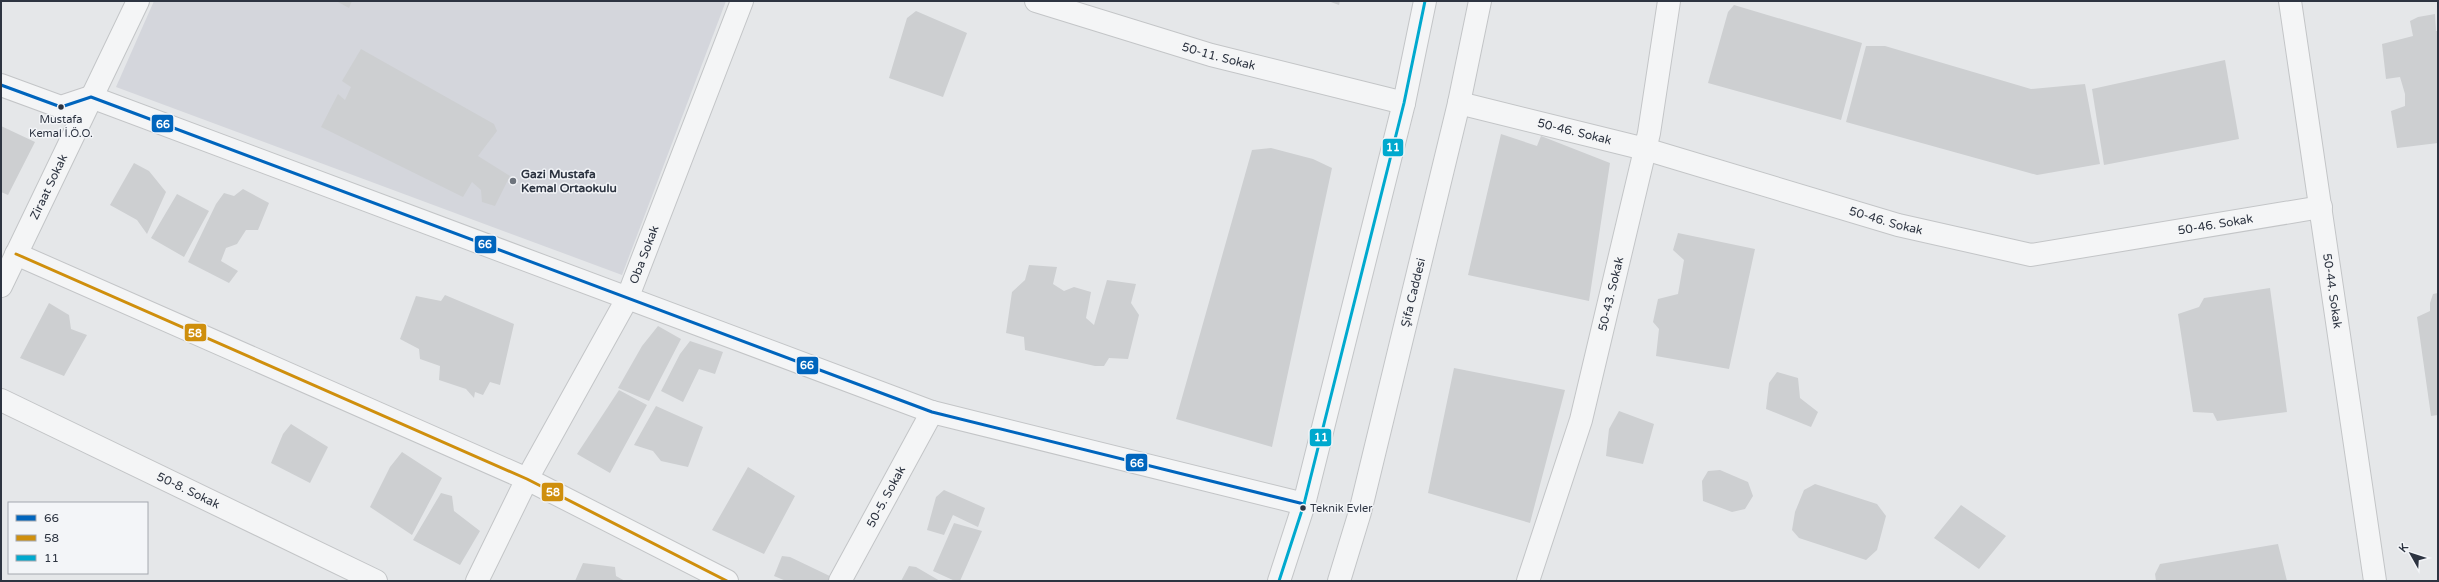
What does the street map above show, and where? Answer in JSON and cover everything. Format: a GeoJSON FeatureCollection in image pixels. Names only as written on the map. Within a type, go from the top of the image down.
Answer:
{"type":"FeatureCollection","features":[{"type":"Feature","properties":{"kind":"street","name":"Ziraat Sokak"},"geometry":{"type":"LineString","coordinates":[[1,286],[138,1]]}},
{"type":"Feature","properties":{"kind":"street","name":"Oba Sokak"},"geometry":{"type":"LineString","coordinates":[[477,581],[527,479],[627,299],[742,1]]}},
{"type":"Feature","properties":{"kind":"street","name":"50-11. Sokak"},"geometry":{"type":"LineString","coordinates":[[1036,1],[1211,55],[1404,104]]}},
{"type":"Feature","properties":{"kind":"street"},"geometry":{"type":"LineString","coordinates":[[1279,581],[1304,504],[1404,104],[1425,1]]}},
{"type":"Feature","properties":{"kind":"street","name":"Şifa Caddesi"},"geometry":{"type":"LineString","coordinates":[[1339,581],[1360,512],[1459,103],[1480,1]]}},
{"type":"Feature","properties":{"kind":"street","name":"50-43. Sokak"},"geometry":{"type":"LineString","coordinates":[[1528,581],[1581,420],[1645,150],[1669,1]]}},
{"type":"Feature","properties":{"kind":"street","name":"50-44. Sokak"},"geometry":{"type":"LineString","coordinates":[[2290,1],[2375,581]]}},
{"type":"Feature","properties":{"kind":"street"},"geometry":{"type":"LineString","coordinates":[[1,85],[61,107],[91,97],[932,412],[1304,504]]}},
{"type":"Feature","properties":{"kind":"street","name":"50-46. Sokak"},"geometry":{"type":"LineString","coordinates":[[1459,103],[1645,150],[1898,225],[2031,255],[2321,207]]}},
{"type":"Feature","properties":{"kind":"street"},"geometry":{"type":"LineString","coordinates":[[16,254],[527,479],[727,581]]}},
{"type":"Feature","properties":{"kind":"street","name":"50-8. Sokak"},"geometry":{"type":"LineString","coordinates":[[1,400],[376,581]]}},
{"type":"Feature","properties":{"kind":"street","name":"50-5. Sokak"},"geometry":{"type":"LineString","coordinates":[[840,581],[932,412]]}},
{"type":"Feature","properties":{"kind":"shaded area","name":"Gazi Mustafa Kemal Ortaokulu"},"geometry":{"type":"Polygon","coordinates":[[[154,1],[726,1],[622,275],[116,87],[154,1]]]}},
{"type":"Feature","properties":{"kind":"building"},"geometry":{"type":"Polygon","coordinates":[[[336,1],[352,1],[349,8],[336,1]]]}},
{"type":"Feature","properties":{"kind":"building"},"geometry":{"type":"Polygon","coordinates":[[[1328,1],[1340,1],[1339,5],[1328,1]]]}},
{"type":"Feature","properties":{"kind":"building"},"geometry":{"type":"Polygon","coordinates":[[[1734,5],[1862,43],[1841,120],[1708,83],[1728,12],[1734,5]]]}},
{"type":"Feature","properties":{"kind":"building"},"geometry":{"type":"Polygon","coordinates":[[[916,11],[967,33],[943,97],[889,78],[907,18],[916,11]]]}},
{"type":"Feature","properties":{"kind":"building"},"geometry":{"type":"Polygon","coordinates":[[[2435,14],[2436,31],[2438,31],[2438,143],[2397,148],[2391,111],[2405,106],[2405,94],[2400,77],[2386,79],[2382,44],[2413,36],[2410,21],[2418,17],[2435,14]]]}},
{"type":"Feature","properties":{"kind":"building"},"geometry":{"type":"Polygon","coordinates":[[[1866,46],[1885,46],[2031,89],[2085,84],[2100,164],[2037,175],[1846,122],[1866,46]]]}},
{"type":"Feature","properties":{"kind":"building"},"geometry":{"type":"Polygon","coordinates":[[[361,49],[494,124],[497,131],[478,156],[510,176],[495,206],[482,202],[481,190],[472,182],[463,197],[321,127],[338,94],[345,100],[351,87],[342,81],[361,49]]]}},
{"type":"Feature","properties":{"kind":"building"},"geometry":{"type":"Polygon","coordinates":[[[2225,60],[2239,139],[2104,165],[2092,89],[2225,60]]]}},
{"type":"Feature","properties":{"kind":"building"},"geometry":{"type":"Polygon","coordinates":[[[1,126],[35,142],[8,195],[1,192],[1,126]]]}},
{"type":"Feature","properties":{"kind":"building"},"geometry":{"type":"Polygon","coordinates":[[[1501,134],[1537,146],[1541,136],[1610,163],[1589,301],[1468,275],[1501,134]]]}},
{"type":"Feature","properties":{"kind":"building"},"geometry":{"type":"Polygon","coordinates":[[[1271,148],[1313,159],[1332,168],[1272,447],[1176,419],[1252,150],[1271,148]]]}},
{"type":"Feature","properties":{"kind":"building"},"geometry":{"type":"Polygon","coordinates":[[[134,163],[149,171],[166,192],[147,234],[137,220],[110,205],[134,163]]]}},
{"type":"Feature","properties":{"kind":"building"},"geometry":{"type":"Polygon","coordinates":[[[243,189],[269,203],[258,230],[246,230],[237,244],[226,248],[221,261],[238,271],[229,283],[188,262],[216,204],[224,193],[234,196],[243,189]]]}},
{"type":"Feature","properties":{"kind":"building"},"geometry":{"type":"Polygon","coordinates":[[[177,194],[209,211],[184,257],[151,238],[177,194]]]}},
{"type":"Feature","properties":{"kind":"building"},"geometry":{"type":"Polygon","coordinates":[[[1678,233],[1755,249],[1729,369],[1656,356],[1659,329],[1653,322],[1658,299],[1678,294],[1684,260],[1673,250],[1678,233]]]}},
{"type":"Feature","properties":{"kind":"building"},"geometry":{"type":"Polygon","coordinates":[[[1029,265],[1057,267],[1053,284],[1064,291],[1074,287],[1091,292],[1086,318],[1094,325],[1107,280],[1136,284],[1131,303],[1139,315],[1128,359],[1109,358],[1104,366],[1095,366],[1025,350],[1024,337],[1006,333],[1012,292],[1025,280],[1029,265]]]}},
{"type":"Feature","properties":{"kind":"building"},"geometry":{"type":"Polygon","coordinates":[[[2270,288],[2287,412],[2217,421],[2213,413],[2193,412],[2178,314],[2199,307],[2204,298],[2270,288]]]}},
{"type":"Feature","properties":{"kind":"building"},"geometry":{"type":"Polygon","coordinates":[[[2438,293],[2438,415],[2431,416],[2417,317],[2430,311],[2430,303],[2433,294],[2438,293]]]}},
{"type":"Feature","properties":{"kind":"building"},"geometry":{"type":"Polygon","coordinates":[[[445,295],[514,324],[500,385],[490,382],[483,395],[475,392],[474,398],[466,389],[439,380],[440,366],[420,359],[419,349],[400,339],[416,296],[441,301],[445,295]]]}},
{"type":"Feature","properties":{"kind":"building"},"geometry":{"type":"Polygon","coordinates":[[[49,303],[69,315],[71,329],[87,335],[64,376],[20,358],[49,303]]]}},
{"type":"Feature","properties":{"kind":"building"},"geometry":{"type":"Polygon","coordinates":[[[658,326],[681,339],[649,401],[618,388],[642,346],[658,326]]]}},
{"type":"Feature","properties":{"kind":"building"},"geometry":{"type":"Polygon","coordinates":[[[690,341],[723,352],[715,374],[699,369],[683,402],[661,391],[680,354],[690,341]]]}},
{"type":"Feature","properties":{"kind":"building"},"geometry":{"type":"Polygon","coordinates":[[[1454,368],[1565,390],[1530,523],[1428,493],[1454,368]]]}},
{"type":"Feature","properties":{"kind":"building"},"geometry":{"type":"Polygon","coordinates":[[[1777,372],[1798,378],[1800,398],[1818,412],[1811,427],[1766,409],[1769,383],[1777,372]]]}},
{"type":"Feature","properties":{"kind":"building"},"geometry":{"type":"Polygon","coordinates":[[[619,390],[647,405],[610,473],[577,454],[619,390]]]}},
{"type":"Feature","properties":{"kind":"building"},"geometry":{"type":"Polygon","coordinates":[[[656,406],[703,427],[688,467],[661,461],[653,451],[634,445],[656,406]]]}},
{"type":"Feature","properties":{"kind":"building"},"geometry":{"type":"Polygon","coordinates":[[[1619,411],[1654,424],[1643,464],[1606,456],[1609,429],[1619,411]]]}},
{"type":"Feature","properties":{"kind":"building"},"geometry":{"type":"Polygon","coordinates":[[[291,424],[328,447],[310,483],[271,463],[283,434],[291,424]]]}},
{"type":"Feature","properties":{"kind":"building"},"geometry":{"type":"Polygon","coordinates":[[[402,452],[442,478],[412,535],[370,507],[390,467],[402,452]]]}},
{"type":"Feature","properties":{"kind":"building"},"geometry":{"type":"Polygon","coordinates":[[[748,467],[795,496],[764,554],[712,530],[748,467]]]}},
{"type":"Feature","properties":{"kind":"building"},"geometry":{"type":"Polygon","coordinates":[[[1720,470],[1748,482],[1753,496],[1745,509],[1732,512],[1703,501],[1702,481],[1708,471],[1720,470]]]}},
{"type":"Feature","properties":{"kind":"building"},"geometry":{"type":"Polygon","coordinates":[[[1815,484],[1877,504],[1886,516],[1877,550],[1866,560],[1799,538],[1792,530],[1795,512],[1804,490],[1815,484]]]}},
{"type":"Feature","properties":{"kind":"building"},"geometry":{"type":"Polygon","coordinates":[[[944,490],[985,508],[978,527],[953,515],[944,535],[927,530],[936,497],[944,490]]]}},
{"type":"Feature","properties":{"kind":"building"},"geometry":{"type":"Polygon","coordinates":[[[441,493],[452,496],[454,511],[480,531],[460,565],[413,540],[441,493]]]}},
{"type":"Feature","properties":{"kind":"building"},"geometry":{"type":"Polygon","coordinates":[[[1961,505],[2006,536],[1979,569],[1934,538],[1961,505]]]}},
{"type":"Feature","properties":{"kind":"building"},"geometry":{"type":"Polygon","coordinates":[[[954,523],[982,531],[960,581],[955,581],[933,571],[954,523]]]}},
{"type":"Feature","properties":{"kind":"building"},"geometry":{"type":"Polygon","coordinates":[[[2278,544],[2287,581],[2156,581],[2155,574],[2160,564],[2278,544]]]}},
{"type":"Feature","properties":{"kind":"building"},"geometry":{"type":"Polygon","coordinates":[[[782,556],[790,557],[836,579],[834,581],[786,581],[774,576],[782,556]]]}},
{"type":"Feature","properties":{"kind":"building"},"geometry":{"type":"Polygon","coordinates":[[[583,563],[615,567],[616,576],[625,581],[575,581],[583,563]]]}},
{"type":"Feature","properties":{"kind":"building"},"geometry":{"type":"Polygon","coordinates":[[[909,566],[916,567],[940,581],[901,581],[909,566]]]}},
{"type":"Feature","properties":{"kind":"transit line","name":"11"},"geometry":{"type":"LineString","coordinates":[[1279,581],[1304,504],[1404,103],[1425,1]]}},
{"type":"Feature","properties":{"kind":"transit line","name":"66"},"geometry":{"type":"LineString","coordinates":[[1,85],[61,107],[91,97],[932,412],[1304,504]]}},
{"type":"Feature","properties":{"kind":"transit line","name":"58"},"geometry":{"type":"LineString","coordinates":[[16,254],[527,479],[727,581]]}},
{"type":"Feature","properties":{"kind":"place","name":"Mustafa Kemal İ.Ö.O."},"geometry":{"type":"Point","coordinates":[61,107]}},
{"type":"Feature","properties":{"kind":"place","name":"Gazi Mustafa Kemal Ortaokulu"},"geometry":{"type":"Point","coordinates":[513,181]}},
{"type":"Feature","properties":{"kind":"place","name":"Teknik Evler"},"geometry":{"type":"Point","coordinates":[1303,508]}}]}
